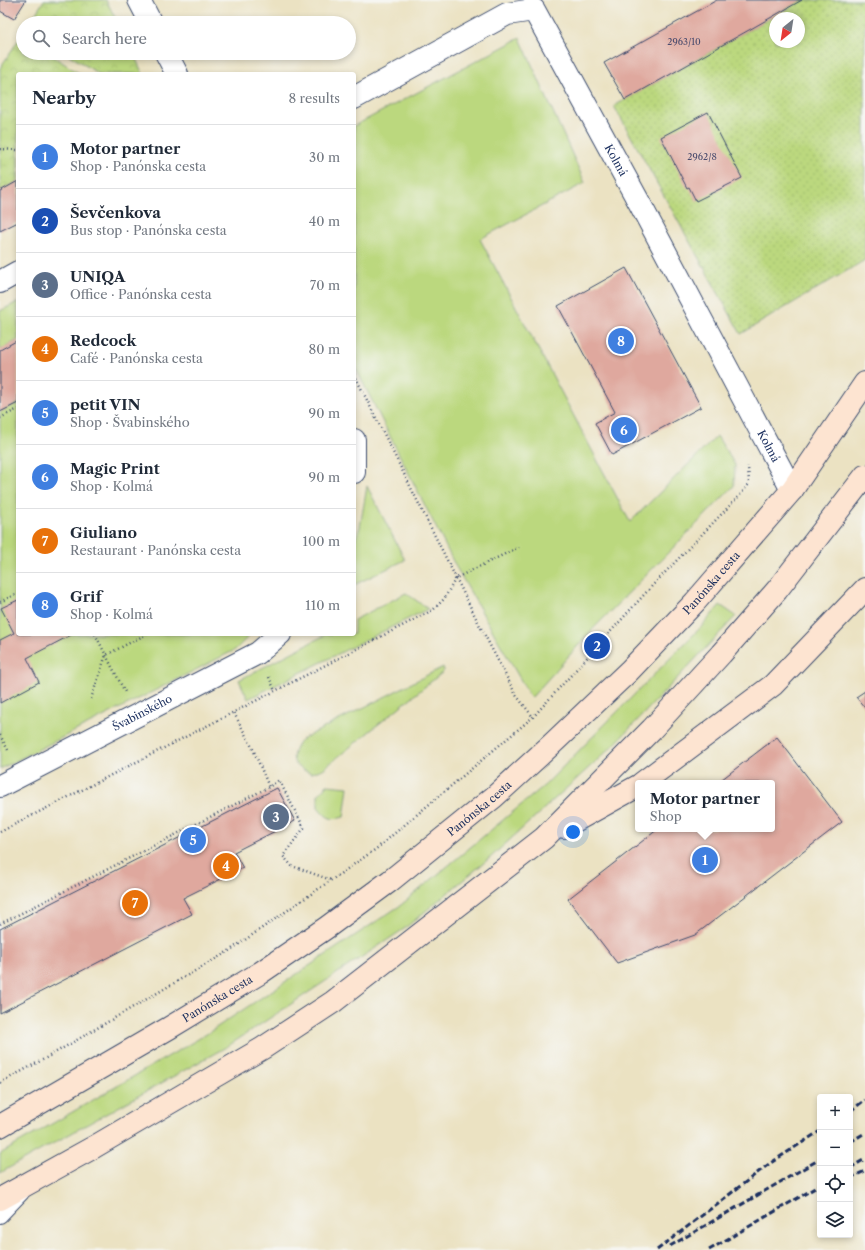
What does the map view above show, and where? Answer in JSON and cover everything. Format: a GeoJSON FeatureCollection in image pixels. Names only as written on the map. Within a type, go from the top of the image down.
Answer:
{"type":"FeatureCollection","features":[{"type":"Feature","properties":{"kind":"main road","name":"Panónska cesta"},"geometry":{"type":"LineString","coordinates":[[0,1126],[260,973],[358,905],[433,848],[494,797],[629,671],[695,602],[792,490],[865,383]]}},
{"type":"Feature","properties":{"kind":"main road"},"geometry":{"type":"LineString","coordinates":[[0,1199],[36,1178],[94,1148],[256,1052],[333,1002],[544,838],[647,734],[721,654],[786,579],[865,476]]}},
{"type":"Feature","properties":{"kind":"main road"},"geometry":{"type":"LineString","coordinates":[[646,780],[773,685],[865,589]]}},
{"type":"Feature","properties":{"kind":"main road"},"geometry":{"type":"LineString","coordinates":[[544,838],[635,788]]}},
{"type":"Feature","properties":{"kind":"street"},"geometry":{"type":"LineString","coordinates":[[139,0],[147,16]]}},
{"type":"Feature","properties":{"kind":"street","name":"Kolmá"},"geometry":{"type":"LineString","coordinates":[[356,97],[507,14],[534,10],[640,204],[792,490]]}},
{"type":"Feature","properties":{"kind":"street"},"geometry":{"type":"LineString","coordinates":[[170,60],[176,72]]}},
{"type":"Feature","properties":{"kind":"street"},"geometry":{"type":"LineString","coordinates":[[0,282],[16,273]]}},
{"type":"Feature","properties":{"kind":"street","name":"Švabinského"},"geometry":{"type":"LineString","coordinates":[[0,786],[258,653],[278,636]]}},
{"type":"Feature","properties":{"kind":"lane"},"geometry":{"type":"LineString","coordinates":[[0,1216],[36,1178]]}},
{"type":"Feature","properties":{"kind":"path"},"geometry":{"type":"LineString","coordinates":[[0,149],[16,150]]}},
{"type":"Feature","properties":{"kind":"path"},"geometry":{"type":"LineString","coordinates":[[356,378],[516,695],[533,717]]}},
{"type":"Feature","properties":{"kind":"path"},"geometry":{"type":"LineString","coordinates":[[0,418],[16,410]]}},
{"type":"Feature","properties":{"kind":"path"},"geometry":{"type":"LineString","coordinates":[[0,1083],[53,1054],[229,951],[376,849],[533,717],[652,586],[740,495],[749,484],[748,465]]}},
{"type":"Feature","properties":{"kind":"path"},"geometry":{"type":"LineString","coordinates":[[0,832],[433,610],[444,599],[456,578],[519,548]]}},
{"type":"Feature","properties":{"kind":"path"},"geometry":{"type":"LineString","coordinates":[[0,602],[16,594]]}},
{"type":"Feature","properties":{"kind":"path"},"geometry":{"type":"LineString","coordinates":[[96,636],[137,715]]}},
{"type":"Feature","properties":{"kind":"path"},"geometry":{"type":"LineString","coordinates":[[91,699],[106,655],[144,636]]}},
{"type":"Feature","properties":{"kind":"path"},"geometry":{"type":"LineString","coordinates":[[234,712],[269,787]]}},
{"type":"Feature","properties":{"kind":"path"},"geometry":{"type":"LineString","coordinates":[[0,924],[269,787],[279,780],[304,828],[283,856],[292,866],[331,880]]}},
{"type":"Feature","properties":{"kind":"green space"},"geometry":{"type":"Polygon","coordinates":[[[44,0],[106,0],[114,16],[34,16],[44,0]]]}},
{"type":"Feature","properties":{"kind":"green space"},"geometry":{"type":"Polygon","coordinates":[[[802,0],[865,0],[865,260],[741,334],[614,106],[769,19],[769,48],[805,48],[805,12],[781,12],[802,0]]]}},
{"type":"Feature","properties":{"kind":"green space"},"geometry":{"type":"Polygon","coordinates":[[[520,38],[585,183],[480,239],[630,522],[717,436],[735,465],[734,486],[593,629],[531,698],[456,567],[356,369],[356,125],[520,38]]]}},
{"type":"Feature","properties":{"kind":"green space"},"geometry":{"type":"Polygon","coordinates":[[[16,44],[16,60],[59,60],[77,72],[16,72],[16,182],[0,191],[0,68],[16,44]]]}},
{"type":"Feature","properties":{"kind":"green space"},"geometry":{"type":"Polygon","coordinates":[[[77,60],[136,60],[142,72],[96,72],[77,60]]]}},
{"type":"Feature","properties":{"kind":"green space"},"geometry":{"type":"Polygon","coordinates":[[[16,303],[16,341],[0,350],[0,311],[16,303]]]}},
{"type":"Feature","properties":{"kind":"green space"},"geometry":{"type":"Polygon","coordinates":[[[16,404],[16,636],[249,636],[235,650],[0,769],[0,412],[16,404]]]}},
{"type":"Feature","properties":{"kind":"green space"},"geometry":{"type":"Polygon","coordinates":[[[367,486],[405,560],[356,584],[356,538],[360,527],[367,486]]]}},
{"type":"Feature","properties":{"kind":"green space"},"geometry":{"type":"Polygon","coordinates":[[[406,593],[428,609],[248,699],[239,680],[323,636],[356,636],[356,619],[406,593]]]}},
{"type":"Feature","properties":{"kind":"green space"},"geometry":{"type":"Polygon","coordinates":[[[720,605],[736,616],[615,744],[491,857],[404,929],[228,1046],[0,1173],[0,1154],[205,1035],[401,905],[545,785],[703,625],[720,605]]]}},
{"type":"Feature","properties":{"kind":"green space"},"geometry":{"type":"Polygon","coordinates":[[[443,667],[443,672],[323,769],[311,773],[302,769],[294,761],[293,757],[295,750],[302,739],[443,667]]]}},
{"type":"Feature","properties":{"kind":"green space"},"geometry":{"type":"Polygon","coordinates":[[[327,785],[348,787],[344,817],[335,819],[329,818],[318,807],[318,795],[327,785]]]}},
{"type":"Feature","properties":{"kind":"building"},"geometry":{"type":"Polygon","coordinates":[[[0,0],[26,0],[14,19],[0,11],[0,0]]]}},
{"type":"Feature","properties":{"kind":"building"},"geometry":{"type":"Polygon","coordinates":[[[717,0],[802,0],[781,12],[769,12],[769,19],[625,100],[604,63],[717,0]]]}},
{"type":"Feature","properties":{"kind":"building"},"geometry":{"type":"Polygon","coordinates":[[[708,112],[742,178],[696,201],[689,187],[687,188],[661,137],[708,112]]]}},
{"type":"Feature","properties":{"kind":"building"},"geometry":{"type":"Polygon","coordinates":[[[16,182],[16,223],[0,231],[0,191],[16,182]]]}},
{"type":"Feature","properties":{"kind":"building"},"geometry":{"type":"Polygon","coordinates":[[[626,268],[701,407],[612,455],[595,423],[615,412],[558,306],[626,268]]]}},
{"type":"Feature","properties":{"kind":"building"},"geometry":{"type":"Polygon","coordinates":[[[16,341],[16,404],[0,412],[0,350],[16,341]]]}},
{"type":"Feature","properties":{"kind":"building"},"geometry":{"type":"Polygon","coordinates":[[[16,601],[16,636],[69,636],[27,658],[39,682],[0,703],[0,640],[14,633],[1,608],[16,601]]]}},
{"type":"Feature","properties":{"kind":"building"},"geometry":{"type":"Polygon","coordinates":[[[865,691],[865,708],[856,697],[865,691]]]}},
{"type":"Feature","properties":{"kind":"building"},"geometry":{"type":"Polygon","coordinates":[[[777,737],[842,822],[695,935],[617,963],[568,899],[654,832],[775,832],[775,780],[721,780],[777,737]]]}},
{"type":"Feature","properties":{"kind":"building"},"geometry":{"type":"Polygon","coordinates":[[[277,788],[295,821],[234,852],[243,868],[183,898],[192,914],[0,1013],[0,929],[277,788]]]}},
{"type":"Feature","properties":{"kind":"railway"},"geometry":{"type":"LineString","coordinates":[[853,1109],[865,1100]]}},
{"type":"Feature","properties":{"kind":"railway"},"geometry":{"type":"LineString","coordinates":[[657,1250],[769,1164],[817,1133]]}},
{"type":"Feature","properties":{"kind":"railway"},"geometry":{"type":"LineString","coordinates":[[853,1140],[865,1133]]}},
{"type":"Feature","properties":{"kind":"railway"},"geometry":{"type":"LineString","coordinates":[[853,1166],[865,1159]]}},
{"type":"Feature","properties":{"kind":"railway"},"geometry":{"type":"LineString","coordinates":[[670,1246],[817,1161]]}},
{"type":"Feature","properties":{"kind":"railway"},"geometry":{"type":"LineString","coordinates":[[853,1177],[865,1171]]}},
{"type":"Feature","properties":{"kind":"railway"},"geometry":{"type":"LineString","coordinates":[[709,1250],[817,1187]]}},
{"type":"Feature","properties":{"kind":"place","name":"Grif"},"geometry":{"type":"Point","coordinates":[621,341]}},
{"type":"Feature","properties":{"kind":"place","name":"Magic Print"},"geometry":{"type":"Point","coordinates":[624,430]}},
{"type":"Feature","properties":{"kind":"place","name":"Ševčenkova"},"geometry":{"type":"Point","coordinates":[597,646]}},
{"type":"Feature","properties":{"kind":"place","name":"UNIQA"},"geometry":{"type":"Point","coordinates":[276,817]}},
{"type":"Feature","properties":{"kind":"place","name":"petit VIN"},"geometry":{"type":"Point","coordinates":[193,840]}},
{"type":"Feature","properties":{"kind":"place","name":"Motor partner"},"geometry":{"type":"Point","coordinates":[705,860]}},
{"type":"Feature","properties":{"kind":"place","name":"Redcock"},"geometry":{"type":"Point","coordinates":[226,866]}},
{"type":"Feature","properties":{"kind":"place","name":"Giuliano"},"geometry":{"type":"Point","coordinates":[135,903]}}]}
